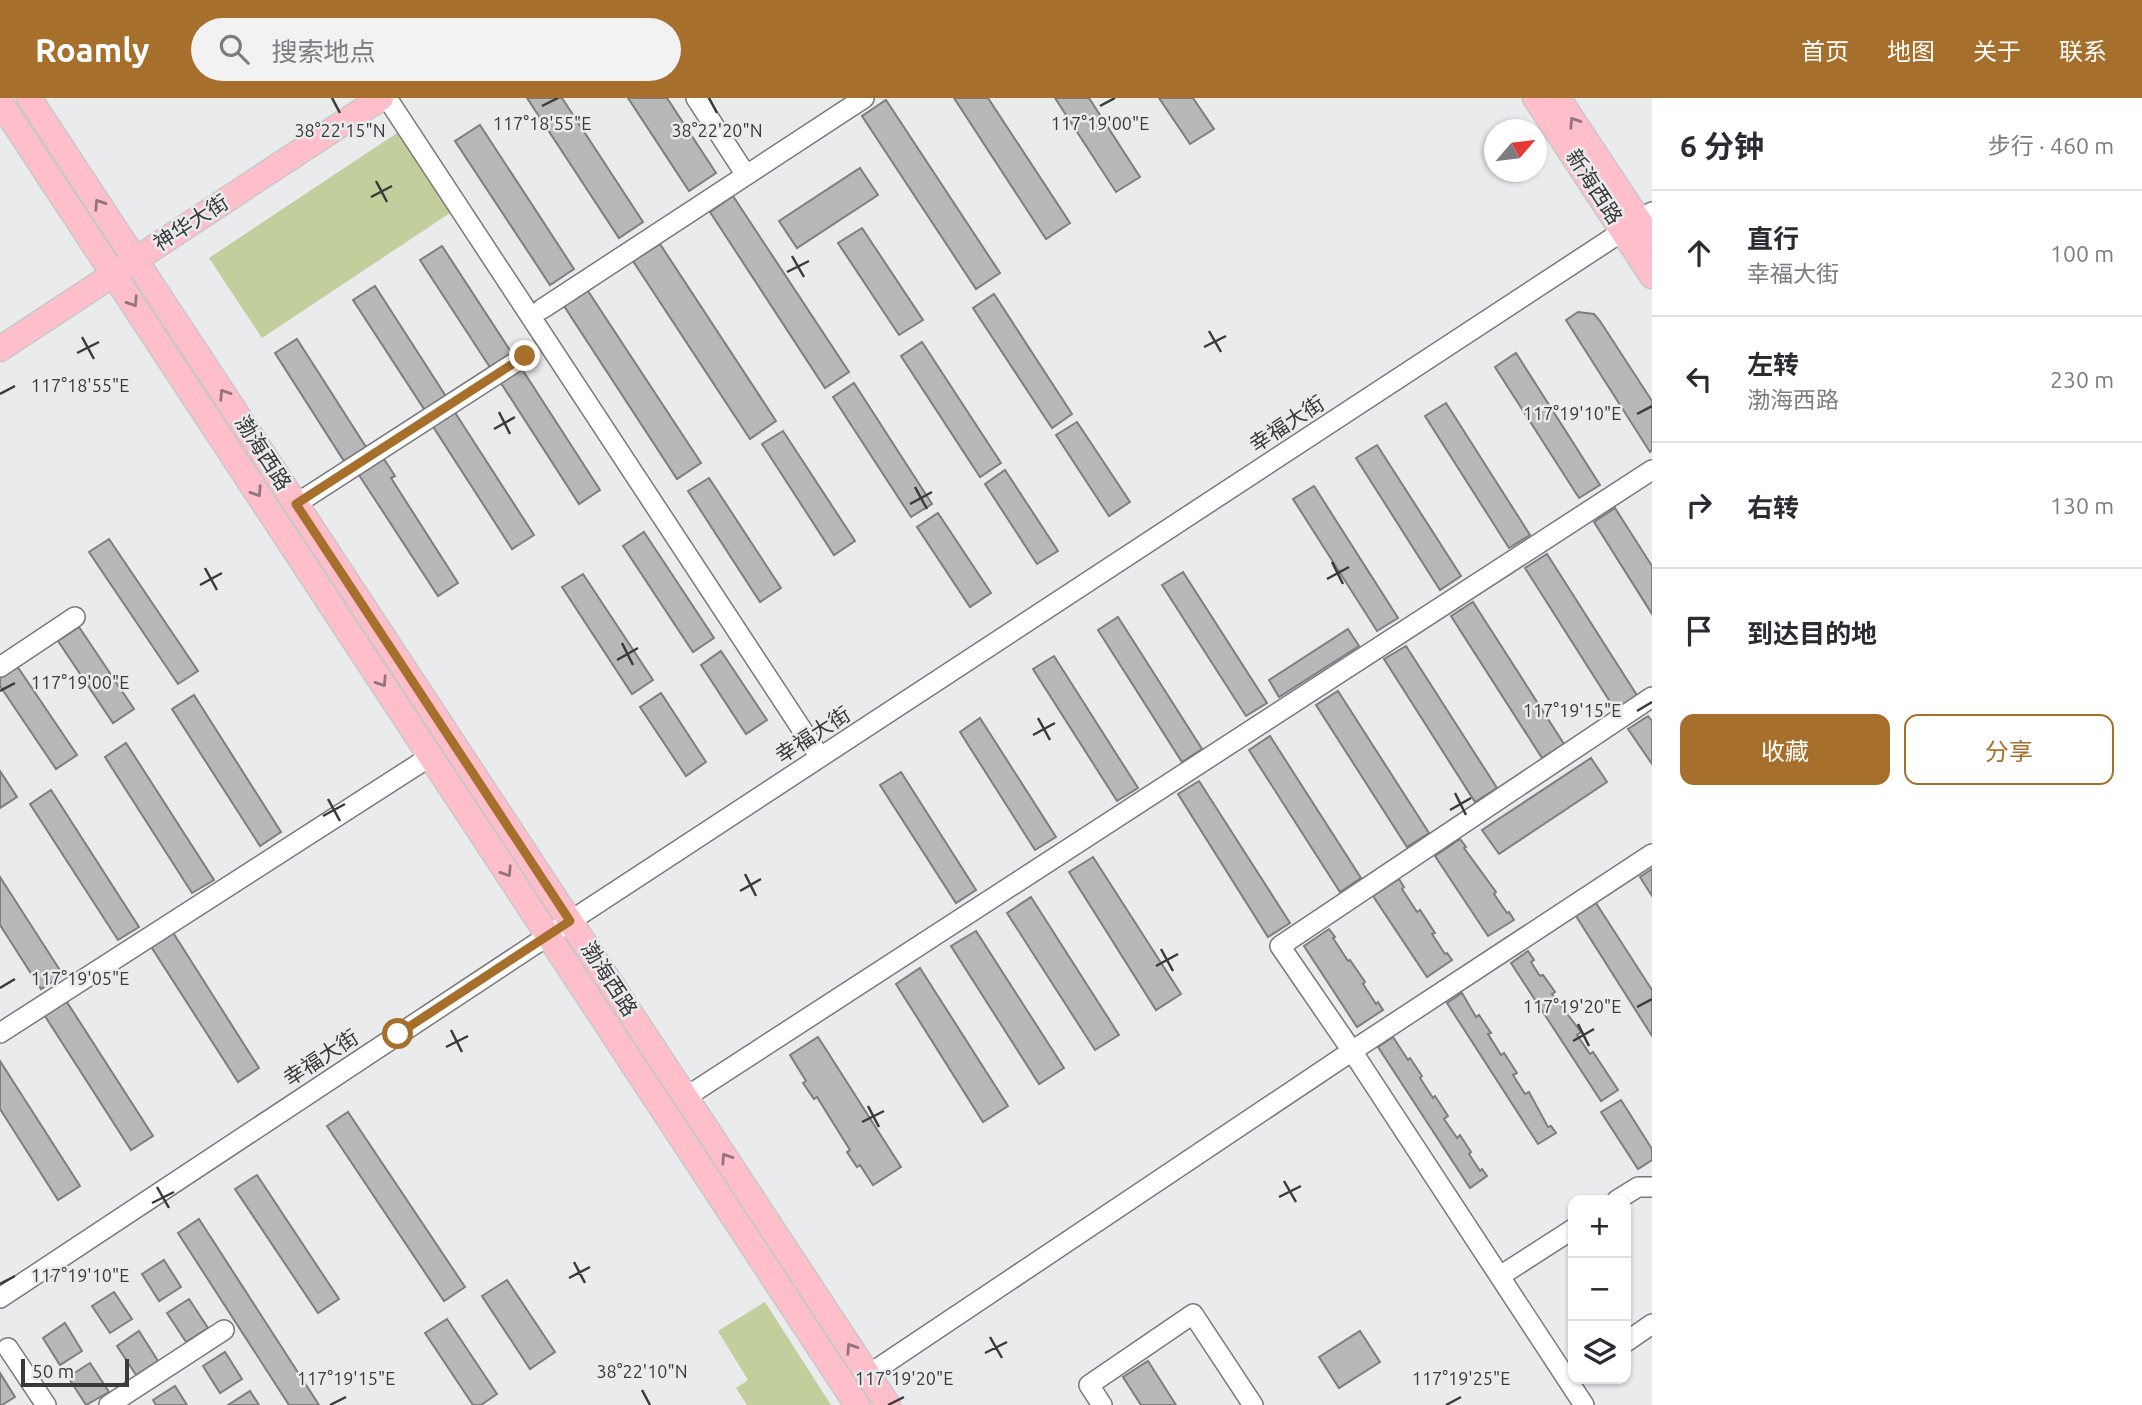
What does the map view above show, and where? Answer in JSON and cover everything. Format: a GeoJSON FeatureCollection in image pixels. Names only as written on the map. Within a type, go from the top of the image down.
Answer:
{"type":"FeatureCollection","features":[{"type":"Feature","properties":{"kind":"main road","name":"渤海西路"},"geometry":{"type":"LineString","coordinates":[[29,98],[888,1405]]}},
{"type":"Feature","properties":{"kind":"main road","name":"神华大街"},"geometry":{"type":"LineString","coordinates":[[0,349],[110,267],[352,98]]}},
{"type":"Feature","properties":{"kind":"main road","name":"神华大街"},"geometry":{"type":"LineString","coordinates":[[131,253],[384,98]]}},
{"type":"Feature","properties":{"kind":"main road","name":"新海西路"},"geometry":{"type":"LineString","coordinates":[[1535,98],[1642,226]]}},
{"type":"Feature","properties":{"kind":"main road","name":"新海西路"},"geometry":{"type":"LineString","coordinates":[[1558,98],[1642,226],[1652,276]]}},
{"type":"Feature","properties":{"kind":"main road","name":"渤海西路"},"geometry":{"type":"LineString","coordinates":[[0,102],[857,1405]]}},
{"type":"Feature","properties":{"kind":"main road","name":"神华大街"},"geometry":{"type":"LineString","coordinates":[[0,329],[110,267]]}},
{"type":"Feature","properties":{"kind":"street"},"geometry":{"type":"LineString","coordinates":[[384,98],[820,757]]}},
{"type":"Feature","properties":{"kind":"street"},"geometry":{"type":"LineString","coordinates":[[696,98],[746,175]]}},
{"type":"Feature","properties":{"kind":"street"},"geometry":{"type":"LineString","coordinates":[[542,309],[853,101]]}},
{"type":"Feature","properties":{"kind":"street","name":"幸福大街"},"geometry":{"type":"LineString","coordinates":[[0,1298],[820,757],[1642,226]]}},
{"type":"Feature","properties":{"kind":"street"},"geometry":{"type":"LineString","coordinates":[[296,504],[525,356]]}},
{"type":"Feature","properties":{"kind":"street"},"geometry":{"type":"LineString","coordinates":[[686,1097],[1652,470]]}},
{"type":"Feature","properties":{"kind":"street"},"geometry":{"type":"LineString","coordinates":[[0,667],[75,617]]}},
{"type":"Feature","properties":{"kind":"street"},"geometry":{"type":"LineString","coordinates":[[1568,1376],[1280,946],[1652,697]]}},
{"type":"Feature","properties":{"kind":"street"},"geometry":{"type":"LineString","coordinates":[[0,1033],[430,756]]}},
{"type":"Feature","properties":{"kind":"street"},"geometry":{"type":"LineString","coordinates":[[868,1375],[1652,854]]}},
{"type":"Feature","properties":{"kind":"street"},"geometry":{"type":"LineString","coordinates":[[1626,1195],[1638,1187],[1652,1187]]}},
{"type":"Feature","properties":{"kind":"street"},"geometry":{"type":"LineString","coordinates":[[1500,1276],[1568,1231]]}},
{"type":"Feature","properties":{"kind":"street"},"geometry":{"type":"LineString","coordinates":[[1102,1405],[1089,1385],[1193,1314],[1253,1405]]}},
{"type":"Feature","properties":{"kind":"street"},"geometry":{"type":"LineString","coordinates":[[1631,1339],[1652,1324]]}},
{"type":"Feature","properties":{"kind":"street"},"geometry":{"type":"LineString","coordinates":[[109,1405],[224,1330]]}},
{"type":"Feature","properties":{"kind":"street"},"geometry":{"type":"LineString","coordinates":[[8,1348],[46,1405]]}},
{"type":"Feature","properties":{"kind":"street"},"geometry":{"type":"LineString","coordinates":[[1573,1384],[1584,1405]]}},
{"type":"Feature","properties":{"kind":"green space"},"geometry":{"type":"Polygon","coordinates":[[[400,131],[453,211],[262,338],[209,258],[400,131]]]}},
{"type":"Feature","properties":{"kind":"green space"},"geometry":{"type":"Polygon","coordinates":[[[765,1302],[831,1405],[747,1405],[736,1388],[748,1380],[718,1331],[765,1302]]]}},
{"type":"Feature","properties":{"kind":"building"},"geometry":{"type":"Polygon","coordinates":[[[527,98],[562,98],[643,222],[619,238],[527,98]]]}},
{"type":"Feature","properties":{"kind":"building"},"geometry":{"type":"Polygon","coordinates":[[[628,98],[667,98],[716,173],[689,191],[628,98]]]}},
{"type":"Feature","properties":{"kind":"building"},"geometry":{"type":"Polygon","coordinates":[[[954,98],[988,98],[1070,223],[1046,239],[954,98]]]}},
{"type":"Feature","properties":{"kind":"building"},"geometry":{"type":"Polygon","coordinates":[[[1055,98],[1089,98],[1140,177],[1116,192],[1055,98]]]}},
{"type":"Feature","properties":{"kind":"building"},"geometry":{"type":"Polygon","coordinates":[[[1159,98],[1193,98],[1214,129],[1190,144],[1159,98]]]}},
{"type":"Feature","properties":{"kind":"building"},"geometry":{"type":"Polygon","coordinates":[[[886,100],[1000,273],[976,289],[862,116],[886,100]]]}},
{"type":"Feature","properties":{"kind":"building"},"geometry":{"type":"Polygon","coordinates":[[[480,125],[574,269],[550,285],[455,141],[480,125]]]}},
{"type":"Feature","properties":{"kind":"building"},"geometry":{"type":"Polygon","coordinates":[[[860,168],[878,195],[797,248],[779,221],[860,168]]]}},
{"type":"Feature","properties":{"kind":"building"},"geometry":{"type":"Polygon","coordinates":[[[733,196],[849,372],[825,388],[710,212],[733,196]]]}},
{"type":"Feature","properties":{"kind":"building"},"geometry":{"type":"Polygon","coordinates":[[[862,228],[923,320],[899,335],[838,243],[862,228]]]}},
{"type":"Feature","properties":{"kind":"building"},"geometry":{"type":"Polygon","coordinates":[[[660,244],[776,421],[750,439],[633,261],[660,244]]]}},
{"type":"Feature","properties":{"kind":"building"},"geometry":{"type":"Polygon","coordinates":[[[442,246],[513,355],[491,369],[420,260],[442,246]]]}},
{"type":"Feature","properties":{"kind":"building"},"geometry":{"type":"Polygon","coordinates":[[[375,286],[447,398],[426,412],[353,300],[375,286]]]}},
{"type":"Feature","properties":{"kind":"building"},"geometry":{"type":"Polygon","coordinates":[[[588,291],[701,463],[677,479],[564,306],[588,291]]]}},
{"type":"Feature","properties":{"kind":"building"},"geometry":{"type":"Polygon","coordinates":[[[994,294],[1072,414],[1052,428],[973,308],[994,294]]]}},
{"type":"Feature","properties":{"kind":"building"},"geometry":{"type":"Polygon","coordinates":[[[1578,312],[1594,314],[1600,321],[1652,401],[1650,452],[1566,320],[1578,312]]]}},
{"type":"Feature","properties":{"kind":"building"},"geometry":{"type":"Polygon","coordinates":[[[297,339],[366,447],[344,461],[275,353],[297,339]]]}},
{"type":"Feature","properties":{"kind":"building"},"geometry":{"type":"Polygon","coordinates":[[[922,342],[1001,463],[980,477],[901,356],[922,342]]]}},
{"type":"Feature","properties":{"kind":"building"},"geometry":{"type":"Polygon","coordinates":[[[1516,353],[1600,485],[1579,498],[1495,367],[1516,353]]]}},
{"type":"Feature","properties":{"kind":"building"},"geometry":{"type":"Polygon","coordinates":[[[520,366],[600,490],[579,504],[499,380],[520,366]]]}},
{"type":"Feature","properties":{"kind":"building"},"geometry":{"type":"Polygon","coordinates":[[[854,383],[932,504],[911,517],[833,397],[854,383]]]}},
{"type":"Feature","properties":{"kind":"building"},"geometry":{"type":"Polygon","coordinates":[[[1446,403],[1530,535],[1509,548],[1425,416],[1446,403]]]}},
{"type":"Feature","properties":{"kind":"building"},"geometry":{"type":"Polygon","coordinates":[[[454,411],[534,535],[512,549],[432,425],[454,411]]]}},
{"type":"Feature","properties":{"kind":"building"},"geometry":{"type":"Polygon","coordinates":[[[1077,422],[1130,502],[1109,516],[1056,435],[1077,422]]]}},
{"type":"Feature","properties":{"kind":"building"},"geometry":{"type":"Polygon","coordinates":[[[783,431],[855,541],[834,555],[762,444],[783,431]]]}},
{"type":"Feature","properties":{"kind":"building"},"geometry":{"type":"Polygon","coordinates":[[[1377,445],[1461,576],[1440,590],[1356,458],[1377,445]]]}},
{"type":"Feature","properties":{"kind":"building"},"geometry":{"type":"Polygon","coordinates":[[[384,459],[395,476],[391,478],[458,583],[438,596],[359,475],[384,459]]]}},
{"type":"Feature","properties":{"kind":"building"},"geometry":{"type":"Polygon","coordinates":[[[1005,470],[1058,551],[1037,564],[985,484],[1005,470]]]}},
{"type":"Feature","properties":{"kind":"building"},"geometry":{"type":"Polygon","coordinates":[[[709,478],[781,588],[760,602],[688,491],[709,478]]]}},
{"type":"Feature","properties":{"kind":"building"},"geometry":{"type":"Polygon","coordinates":[[[1314,486],[1398,618],[1377,631],[1293,499],[1314,486]]]}},
{"type":"Feature","properties":{"kind":"building"},"geometry":{"type":"Polygon","coordinates":[[[1615,508],[1652,566],[1652,614],[1594,522],[1615,508]]]}},
{"type":"Feature","properties":{"kind":"building"},"geometry":{"type":"Polygon","coordinates":[[[938,513],[991,593],[970,607],[917,527],[938,513]]]}},
{"type":"Feature","properties":{"kind":"building"},"geometry":{"type":"Polygon","coordinates":[[[644,532],[714,638],[693,652],[623,546],[644,532]]]}},
{"type":"Feature","properties":{"kind":"building"},"geometry":{"type":"Polygon","coordinates":[[[109,539],[198,671],[178,684],[89,552],[109,539]]]}},
{"type":"Feature","properties":{"kind":"building"},"geometry":{"type":"Polygon","coordinates":[[[1547,554],[1638,697],[1616,711],[1525,568],[1547,554]]]}},
{"type":"Feature","properties":{"kind":"building"},"geometry":{"type":"Polygon","coordinates":[[[1183,572],[1267,703],[1246,716],[1162,585],[1183,572]]]}},
{"type":"Feature","properties":{"kind":"building"},"geometry":{"type":"Polygon","coordinates":[[[583,574],[653,680],[632,694],[562,587],[583,574]]]}},
{"type":"Feature","properties":{"kind":"building"},"geometry":{"type":"Polygon","coordinates":[[[1473,602],[1564,744],[1542,758],[1451,616],[1473,602]]]}},
{"type":"Feature","properties":{"kind":"building"},"geometry":{"type":"Polygon","coordinates":[[[1118,617],[1202,749],[1182,762],[1098,630],[1118,617]]]}},
{"type":"Feature","properties":{"kind":"building"},"geometry":{"type":"Polygon","coordinates":[[[79,627],[134,709],[113,723],[58,641],[79,627]]]}},
{"type":"Feature","properties":{"kind":"building"},"geometry":{"type":"Polygon","coordinates":[[[1348,629],[1359,646],[1279,697],[1269,680],[1348,629]]]}},
{"type":"Feature","properties":{"kind":"building"},"geometry":{"type":"Polygon","coordinates":[[[1406,646],[1497,788],[1475,802],[1384,659],[1406,646]]]}},
{"type":"Feature","properties":{"kind":"building"},"geometry":{"type":"Polygon","coordinates":[[[721,651],[767,720],[746,734],[701,665],[721,651]]]}},
{"type":"Feature","properties":{"kind":"building"},"geometry":{"type":"Polygon","coordinates":[[[1054,656],[1138,788],[1117,801],[1033,669],[1054,656]]]}},
{"type":"Feature","properties":{"kind":"building"},"geometry":{"type":"Polygon","coordinates":[[[17,666],[77,755],[56,769],[0,686],[0,678],[17,666]]]}},
{"type":"Feature","properties":{"kind":"building"},"geometry":{"type":"Polygon","coordinates":[[[1338,691],[1429,833],[1407,847],[1316,705],[1338,691]]]}},
{"type":"Feature","properties":{"kind":"building"},"geometry":{"type":"Polygon","coordinates":[[[661,693],[706,762],[686,776],[640,707],[661,693]]]}},
{"type":"Feature","properties":{"kind":"building"},"geometry":{"type":"Polygon","coordinates":[[[194,695],[281,832],[260,846],[172,709],[194,695]]]}},
{"type":"Feature","properties":{"kind":"building"},"geometry":{"type":"Polygon","coordinates":[[[1648,716],[1652,721],[1652,764],[1628,729],[1648,716]]]}},
{"type":"Feature","properties":{"kind":"building"},"geometry":{"type":"Polygon","coordinates":[[[980,718],[1056,837],[1035,850],[960,732],[980,718]]]}},
{"type":"Feature","properties":{"kind":"building"},"geometry":{"type":"Polygon","coordinates":[[[1270,736],[1361,878],[1340,892],[1249,750],[1270,736]]]}},
{"type":"Feature","properties":{"kind":"building"},"geometry":{"type":"Polygon","coordinates":[[[126,743],[214,880],[192,893],[105,757],[126,743]]]}},
{"type":"Feature","properties":{"kind":"building"},"geometry":{"type":"Polygon","coordinates":[[[1591,758],[1607,782],[1499,854],[1482,830],[1591,758]]]}},
{"type":"Feature","properties":{"kind":"building"},"geometry":{"type":"Polygon","coordinates":[[[0,771],[17,797],[0,808],[0,771]]]}},
{"type":"Feature","properties":{"kind":"building"},"geometry":{"type":"Polygon","coordinates":[[[901,772],[976,890],[956,903],[880,785],[901,772]]]}},
{"type":"Feature","properties":{"kind":"building"},"geometry":{"type":"Polygon","coordinates":[[[1199,781],[1290,923],[1268,937],[1178,794],[1199,781]]]}},
{"type":"Feature","properties":{"kind":"building"},"geometry":{"type":"Polygon","coordinates":[[[51,790],[139,927],[118,940],[30,804],[51,790]]]}},
{"type":"Feature","properties":{"kind":"building"},"geometry":{"type":"Polygon","coordinates":[[[1460,839],[1496,892],[1494,894],[1514,920],[1488,936],[1435,856],[1460,839]]]}},
{"type":"Feature","properties":{"kind":"building"},"geometry":{"type":"Polygon","coordinates":[[[1093,857],[1181,994],[1156,1010],[1069,872],[1093,857]]]}},
{"type":"Feature","properties":{"kind":"building"},"geometry":{"type":"Polygon","coordinates":[[[1652,869],[1652,896],[1640,877],[1652,869]]]}},
{"type":"Feature","properties":{"kind":"building"},"geometry":{"type":"Polygon","coordinates":[[[0,877],[63,975],[41,989],[0,925],[0,877]]]}},
{"type":"Feature","properties":{"kind":"building"},"geometry":{"type":"Polygon","coordinates":[[[1399,879],[1404,887],[1402,889],[1417,912],[1420,910],[1435,933],[1432,934],[1452,960],[1427,977],[1373,896],[1399,879]]]}},
{"type":"Feature","properties":{"kind":"building"},"geometry":{"type":"Polygon","coordinates":[[[1031,897],[1119,1035],[1095,1050],[1007,913],[1031,897]]]}},
{"type":"Feature","properties":{"kind":"building"},"geometry":{"type":"Polygon","coordinates":[[[1596,903],[1652,990],[1652,1036],[1576,916],[1596,903]]]}},
{"type":"Feature","properties":{"kind":"building"},"geometry":{"type":"Polygon","coordinates":[[[1329,929],[1348,961],[1350,960],[1365,982],[1363,984],[1376,1004],[1378,1002],[1383,1010],[1357,1027],[1304,946],[1329,929]]]}},
{"type":"Feature","properties":{"kind":"building"},"geometry":{"type":"Polygon","coordinates":[[[172,931],[259,1068],[238,1082],[150,945],[172,931]]]}},
{"type":"Feature","properties":{"kind":"building"},"geometry":{"type":"Polygon","coordinates":[[[976,931],[1064,1068],[1039,1084],[951,946],[976,931]]]}},
{"type":"Feature","properties":{"kind":"building"},"geometry":{"type":"Polygon","coordinates":[[[1528,951],[1540,976],[1543,975],[1555,992],[1552,994],[1581,1032],[1577,1035],[1590,1054],[1593,1052],[1618,1090],[1601,1101],[1511,963],[1528,951]]]}},
{"type":"Feature","properties":{"kind":"building"},"geometry":{"type":"Polygon","coordinates":[[[920,968],[1008,1106],[983,1122],[896,984],[920,968]]]}},
{"type":"Feature","properties":{"kind":"building"},"geometry":{"type":"Polygon","coordinates":[[[1462,993],[1476,1017],[1479,1015],[1491,1033],[1488,1034],[1501,1055],[1504,1053],[1517,1073],[1513,1075],[1525,1094],[1529,1092],[1548,1127],[1551,1126],[1556,1133],[1538,1144],[1447,1003],[1462,993]]]}},
{"type":"Feature","properties":{"kind":"building"},"geometry":{"type":"Polygon","coordinates":[[[65,999],[153,1136],[131,1150],[43,1013],[65,999]]]}},
{"type":"Feature","properties":{"kind":"building"},"geometry":{"type":"Polygon","coordinates":[[[818,1037],[901,1167],[873,1185],[860,1165],[857,1167],[847,1152],[850,1150],[817,1097],[814,1099],[803,1083],[806,1081],[790,1055],[818,1037]]]}},
{"type":"Feature","properties":{"kind":"building"},"geometry":{"type":"Polygon","coordinates":[[[1393,1037],[1448,1116],[1444,1119],[1457,1138],[1460,1135],[1480,1171],[1482,1169],[1487,1176],[1470,1188],[1378,1047],[1393,1037]]]}},
{"type":"Feature","properties":{"kind":"building"},"geometry":{"type":"Polygon","coordinates":[[[0,1061],[80,1186],[58,1200],[0,1109],[0,1061]]]}},
{"type":"Feature","properties":{"kind":"building"},"geometry":{"type":"Polygon","coordinates":[[[1621,1100],[1652,1149],[1652,1160],[1638,1169],[1601,1112],[1621,1100]]]}},
{"type":"Feature","properties":{"kind":"building"},"geometry":{"type":"Polygon","coordinates":[[[348,1112],[465,1287],[444,1301],[327,1126],[348,1112]]]}},
{"type":"Feature","properties":{"kind":"building"},"geometry":{"type":"Polygon","coordinates":[[[257,1175],[339,1299],[318,1313],[235,1189],[257,1175]]]}},
{"type":"Feature","properties":{"kind":"building"},"geometry":{"type":"Polygon","coordinates":[[[199,1219],[319,1405],[289,1405],[178,1233],[199,1219]]]}},
{"type":"Feature","properties":{"kind":"building"},"geometry":{"type":"Polygon","coordinates":[[[164,1260],[181,1287],[159,1301],[142,1274],[164,1260]]]}},
{"type":"Feature","properties":{"kind":"building"},"geometry":{"type":"Polygon","coordinates":[[[507,1280],[555,1352],[530,1369],[482,1296],[507,1280]]]}},
{"type":"Feature","properties":{"kind":"building"},"geometry":{"type":"Polygon","coordinates":[[[114,1292],[132,1319],[110,1333],[92,1306],[114,1292]]]}},
{"type":"Feature","properties":{"kind":"building"},"geometry":{"type":"Polygon","coordinates":[[[189,1299],[208,1328],[186,1342],[167,1313],[189,1299]]]}},
{"type":"Feature","properties":{"kind":"building"},"geometry":{"type":"Polygon","coordinates":[[[447,1319],[497,1394],[481,1405],[473,1405],[425,1333],[447,1319]]]}},
{"type":"Feature","properties":{"kind":"building"},"geometry":{"type":"Polygon","coordinates":[[[65,1323],[82,1351],[60,1365],[43,1338],[65,1323]]]}},
{"type":"Feature","properties":{"kind":"building"},"geometry":{"type":"Polygon","coordinates":[[[139,1331],[158,1361],[136,1375],[117,1346],[139,1331]]]}},
{"type":"Feature","properties":{"kind":"building"},"geometry":{"type":"Polygon","coordinates":[[[1360,1331],[1380,1362],[1339,1388],[1319,1357],[1360,1331]]]}},
{"type":"Feature","properties":{"kind":"building"},"geometry":{"type":"Polygon","coordinates":[[[225,1352],[242,1379],[220,1393],[203,1366],[225,1352]]]}},
{"type":"Feature","properties":{"kind":"building"},"geometry":{"type":"Polygon","coordinates":[[[1148,1361],[1176,1405],[1141,1405],[1123,1377],[1148,1361]]]}},
{"type":"Feature","properties":{"kind":"building"},"geometry":{"type":"Polygon","coordinates":[[[90,1363],[109,1392],[86,1405],[68,1377],[90,1363]]]}},
{"type":"Feature","properties":{"kind":"building"},"geometry":{"type":"Polygon","coordinates":[[[0,1373],[15,1397],[2,1405],[0,1405],[0,1373]]]}},
{"type":"Feature","properties":{"kind":"building"},"geometry":{"type":"Polygon","coordinates":[[[175,1386],[187,1405],[156,1405],[153,1400],[175,1386]]]}},
{"type":"Feature","properties":{"kind":"building"},"geometry":{"type":"Polygon","coordinates":[[[250,1391],[259,1405],[228,1405],[250,1391]]]}},
{"type":"Feature","properties":{"kind":"route"},"geometry":{"type":"LineString","coordinates":[[398,1034],[570,921],[296,504],[525,356]]}}]}
